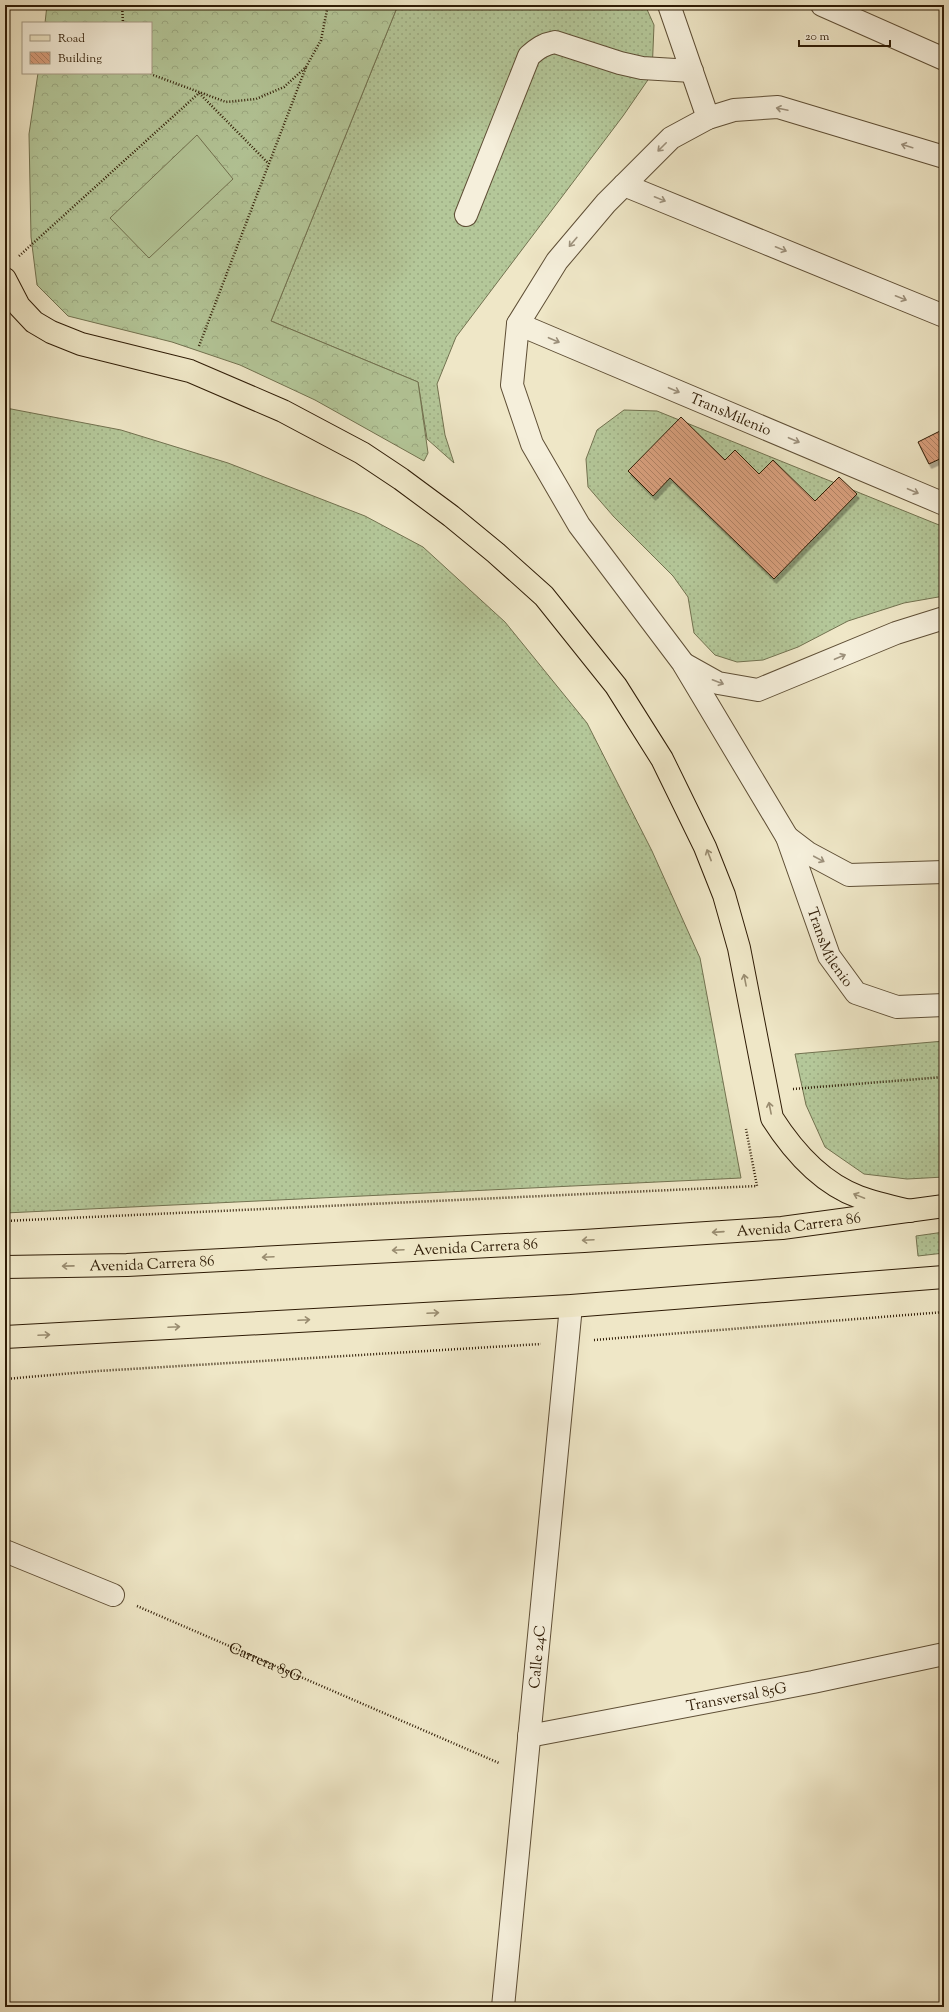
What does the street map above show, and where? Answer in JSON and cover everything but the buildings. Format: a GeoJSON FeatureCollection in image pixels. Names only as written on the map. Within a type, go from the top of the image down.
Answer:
{"type":"FeatureCollection","features":[{"type":"Feature","properties":{"kind":"main road"},"geometry":{"type":"LineString","coordinates":[[5,279],[19,306],[34,322],[51,332],[81,344],[190,371],[283,411],[362,453],[401,479],[496,553],[544,596],[616,686],[662,759],[706,846],[724,895],[739,948],[772,1118],[781,1133],[811,1168],[828,1180],[858,1197],[910,1211]]}},
{"type":"Feature","properties":{"kind":"main road","name":"Avenida Carrera 86"},"geometry":{"type":"LineString","coordinates":[[5,1267],[127,1265],[584,1241],[782,1228],[944,1206]]}},
{"type":"Feature","properties":{"kind":"main road"},"geometry":{"type":"LineString","coordinates":[[5,1337],[571,1306],[944,1277]]}},
{"type":"Feature","properties":{"kind":"street"},"geometry":{"type":"LineString","coordinates":[[669,5],[708,118]]}},
{"type":"Feature","properties":{"kind":"street"},"geometry":{"type":"LineString","coordinates":[[822,5],[944,59]]}},
{"type":"Feature","properties":{"kind":"street"},"geometry":{"type":"LineString","coordinates":[[466,215],[529,56],[537,49],[545,44],[555,42],[620,63],[642,68],[692,71]]}},
{"type":"Feature","properties":{"kind":"street","name":"TransMilenio"},"geometry":{"type":"LineString","coordinates":[[944,157],[778,107],[734,110],[708,118],[671,138],[606,203],[557,261],[518,324],[512,385],[532,444],[579,525],[683,663],[786,837],[829,956],[856,993],[897,1007],[944,1005]]}},
{"type":"Feature","properties":{"kind":"street"},"geometry":{"type":"LineString","coordinates":[[624,184],[944,316]]}},
{"type":"Feature","properties":{"kind":"street","name":"TransMilenio"},"geometry":{"type":"LineString","coordinates":[[518,324],[944,504]]}},
{"type":"Feature","properties":{"kind":"street","name":"TransMilenio"},"geometry":{"type":"LineString","coordinates":[[683,663],[718,683],[758,690],[896,633],[944,618]]}},
{"type":"Feature","properties":{"kind":"street","name":"TransMilenio"},"geometry":{"type":"LineString","coordinates":[[786,837],[808,853],[849,875],[944,872]]}},
{"type":"Feature","properties":{"kind":"street","name":"Calle 24C"},"geometry":{"type":"LineString","coordinates":[[503,2007],[571,1306]]}},
{"type":"Feature","properties":{"kind":"street"},"geometry":{"type":"LineString","coordinates":[[5,1551],[113,1595]]}},
{"type":"Feature","properties":{"kind":"street","name":"Transversal 85G"},"geometry":{"type":"LineString","coordinates":[[529,1736],[813,1682],[944,1654]]}},
{"type":"Feature","properties":{"kind":"path"},"geometry":{"type":"LineString","coordinates":[[122,5],[124,22]]}},
{"type":"Feature","properties":{"kind":"path"},"geometry":{"type":"LineString","coordinates":[[190,371],[306,66],[321,40],[327,5]]}},
{"type":"Feature","properties":{"kind":"path"},"geometry":{"type":"LineString","coordinates":[[152,74],[226,102],[256,99],[284,87],[306,66]]}},
{"type":"Feature","properties":{"kind":"path"},"geometry":{"type":"LineString","coordinates":[[199,93],[268,163]]}},
{"type":"Feature","properties":{"kind":"path"},"geometry":{"type":"LineString","coordinates":[[16,258],[199,93]]}},
{"type":"Feature","properties":{"kind":"path"},"geometry":{"type":"LineString","coordinates":[[5,1221],[758,1186],[745,1127],[772,1118],[792,1114],[791,1089],[944,1077]]}},
{"type":"Feature","properties":{"kind":"path"},"geometry":{"type":"LineString","coordinates":[[5,1379],[98,1371],[567,1342],[944,1312]]}},
{"type":"Feature","properties":{"kind":"path","name":"Carrera 85G"},"geometry":{"type":"LineString","coordinates":[[113,1595],[526,1774]]}},
{"type":"Feature","properties":{"kind":"green space"},"geometry":{"type":"Polygon","coordinates":[[[47,5],[398,5],[271,321],[418,382],[428,453],[424,461],[315,400],[240,365],[172,342],[68,316],[37,285],[31,237],[29,134],[38,74],[152,74],[152,22],[45,22],[47,5]]]}},
{"type":"Feature","properties":{"kind":"green space"},"geometry":{"type":"Polygon","coordinates":[[[398,5],[645,5],[654,25],[652,74],[623,116],[456,337],[437,384],[445,435],[454,463],[427,439],[418,382],[271,321],[398,5]]]}},
{"type":"Feature","properties":{"kind":"green space"},"geometry":{"type":"Polygon","coordinates":[[[197,135],[233,179],[149,258],[110,218],[197,135]]]}},
{"type":"Feature","properties":{"kind":"green space"},"geometry":{"type":"Polygon","coordinates":[[[6,408],[121,430],[228,463],[365,516],[423,547],[505,622],[587,723],[652,851],[700,958],[741,1178],[5,1213],[6,408]]]}},
{"type":"Feature","properties":{"kind":"green space"},"geometry":{"type":"Polygon","coordinates":[[[624,410],[657,411],[944,527],[944,596],[904,603],[848,621],[798,647],[763,660],[737,662],[715,655],[694,633],[688,597],[673,576],[614,517],[588,487],[586,459],[597,430],[624,410]]]}},
{"type":"Feature","properties":{"kind":"green space"},"geometry":{"type":"Polygon","coordinates":[[[944,1041],[944,1177],[907,1179],[864,1174],[825,1147],[806,1105],[795,1054],[944,1041]]]}},
{"type":"Feature","properties":{"kind":"green space"},"geometry":{"type":"Polygon","coordinates":[[[944,1232],[944,1253],[918,1256],[916,1236],[944,1232]]]}}]}
